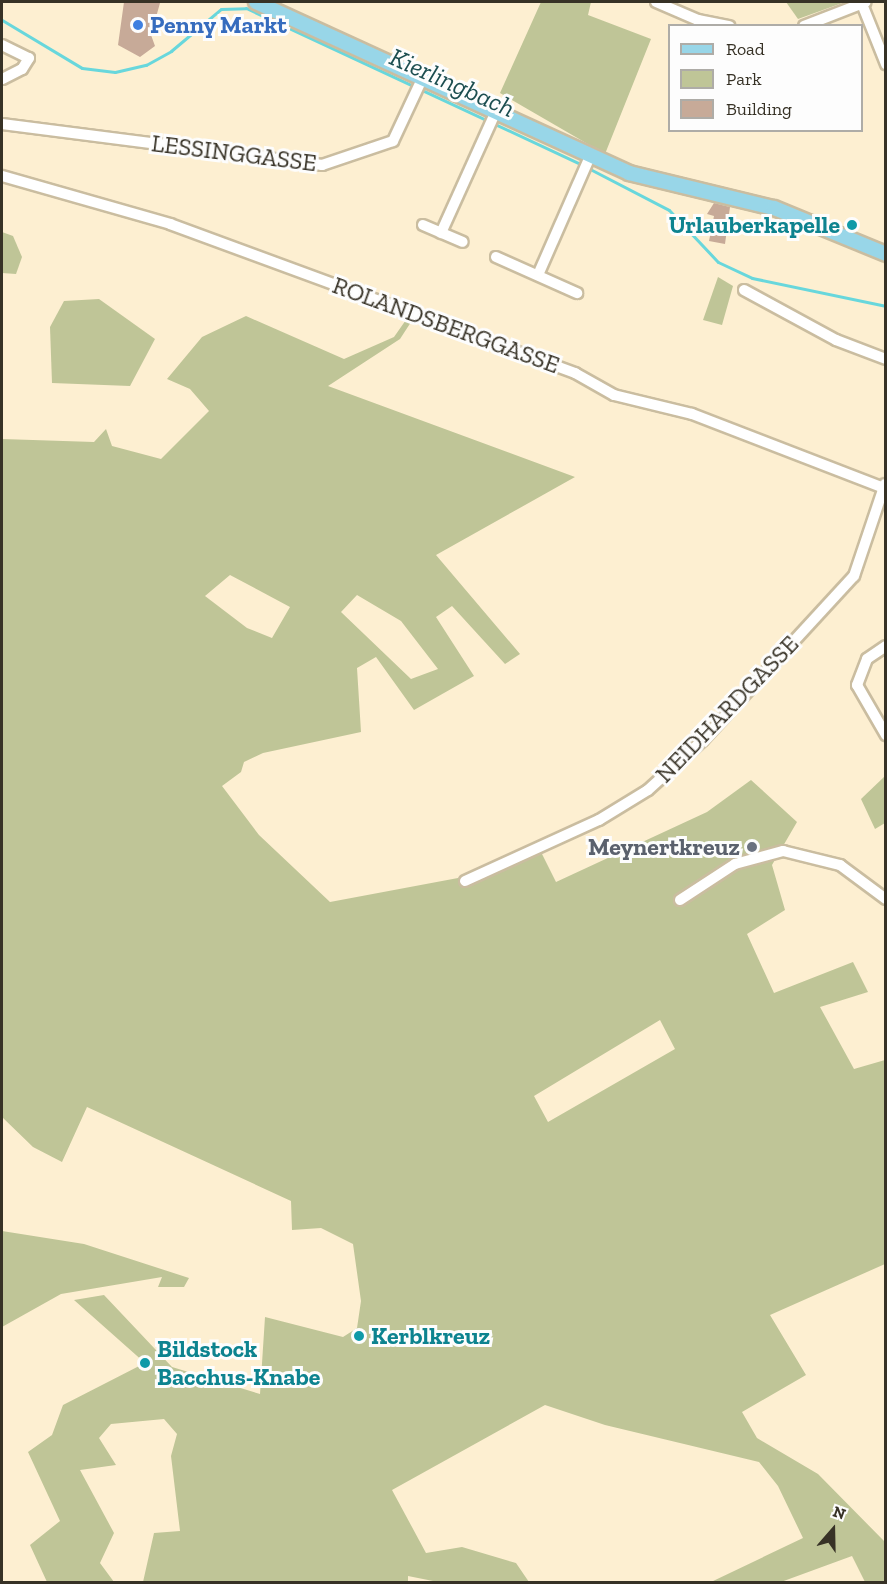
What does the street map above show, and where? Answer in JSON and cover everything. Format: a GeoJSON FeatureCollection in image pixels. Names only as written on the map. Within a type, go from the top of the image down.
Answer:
{"type":"FeatureCollection","features":[{"type":"Feature","properties":{"kind":"main road"},"geometry":{"type":"LineString","coordinates":[[256,2],[420,85],[629,173],[774,208],[885,254]]}},
{"type":"Feature","properties":{"kind":"street"},"geometry":{"type":"LineString","coordinates":[[656,2],[698,20],[719,24]]}},
{"type":"Feature","properties":{"kind":"street"},"geometry":{"type":"LineString","coordinates":[[809,24],[864,3],[885,64]]}},
{"type":"Feature","properties":{"kind":"street"},"geometry":{"type":"LineString","coordinates":[[2,45],[29,58],[22,69],[2,79]]}},
{"type":"Feature","properties":{"kind":"street","name":"LESSINGGASSE"},"geometry":{"type":"LineString","coordinates":[[2,124],[322,165],[393,141],[420,85]]}},
{"type":"Feature","properties":{"kind":"street"},"geometry":{"type":"LineString","coordinates":[[441,233],[495,115]]}},
{"type":"Feature","properties":{"kind":"street"},"geometry":{"type":"LineString","coordinates":[[538,274],[590,156]]}},
{"type":"Feature","properties":{"kind":"street","name":"ROLANDSBERGGASSE"},"geometry":{"type":"LineString","coordinates":[[2,176],[170,224],[575,373],[614,395],[692,414],[885,487]]}},
{"type":"Feature","properties":{"kind":"street"},"geometry":{"type":"LineString","coordinates":[[423,225],[463,242]]}},
{"type":"Feature","properties":{"kind":"street"},"geometry":{"type":"LineString","coordinates":[[496,257],[577,293]]}},
{"type":"Feature","properties":{"kind":"street"},"geometry":{"type":"LineString","coordinates":[[744,290],[836,340],[885,359]]}},
{"type":"Feature","properties":{"kind":"street","name":"NEIDHARDGASSE"},"geometry":{"type":"LineString","coordinates":[[465,881],[599,820],[648,790],[695,747],[854,576],[885,487]]}},
{"type":"Feature","properties":{"kind":"street"},"geometry":{"type":"LineString","coordinates":[[885,646],[867,659],[857,685],[885,735]]}},
{"type":"Feature","properties":{"kind":"street"},"geometry":{"type":"LineString","coordinates":[[680,900],[735,864],[783,851],[840,865],[885,899]]}},
{"type":"Feature","properties":{"kind":"green space"},"geometry":{"type":"Polygon","coordinates":[[[541,2],[591,2],[588,15],[651,39],[605,154],[500,93],[541,2]]]}},
{"type":"Feature","properties":{"kind":"green space"},"geometry":{"type":"Polygon","coordinates":[[[786,2],[845,2],[798,19],[786,2]]]}},
{"type":"Feature","properties":{"kind":"green space"},"geometry":{"type":"Polygon","coordinates":[[[2,232],[13,236],[22,257],[16,274],[2,273],[2,232]]]}},
{"type":"Feature","properties":{"kind":"green space"},"geometry":{"type":"Polygon","coordinates":[[[718,277],[733,286],[722,325],[703,320],[718,277]]]}},
{"type":"Feature","properties":{"kind":"green space"},"geometry":{"type":"Polygon","coordinates":[[[99,299],[155,339],[130,386],[52,383],[50,327],[64,301],[99,299]]]}},
{"type":"Feature","properties":{"kind":"green space"},"geometry":{"type":"Polygon","coordinates":[[[246,316],[344,359],[394,337],[408,317],[413,319],[400,339],[328,386],[575,477],[436,555],[520,654],[505,664],[452,606],[436,617],[474,676],[414,710],[376,657],[357,668],[361,732],[263,753],[244,762],[241,772],[222,786],[259,835],[330,902],[458,878],[540,850],[556,882],[707,812],[751,780],[797,822],[772,865],[785,910],[747,934],[774,993],[853,962],[868,992],[820,1007],[854,1069],[885,1060],[885,1264],[770,1315],[806,1375],[742,1412],[757,1438],[818,1474],[885,1542],[885,1582],[865,1582],[852,1556],[781,1582],[711,1582],[803,1538],[778,1486],[759,1462],[605,1425],[545,1405],[392,1490],[426,1553],[462,1547],[516,1563],[529,1582],[438,1582],[408,1576],[408,1582],[143,1582],[154,1533],[180,1531],[171,1456],[177,1434],[164,1419],[111,1424],[99,1438],[116,1465],[80,1470],[114,1533],[100,1563],[114,1582],[47,1582],[30,1545],[60,1521],[28,1452],[52,1435],[63,1405],[145,1363],[74,1300],[104,1295],[172,1367],[260,1394],[265,1317],[343,1337],[357,1328],[361,1301],[353,1244],[321,1228],[292,1230],[291,1201],[87,1107],[62,1162],[33,1147],[2,1117],[2,439],[94,442],[106,429],[112,446],[161,459],[209,411],[190,389],[167,379],[202,337],[246,316]],[[230,575],[205,596],[247,628],[272,638],[290,607],[230,575]],[[357,595],[341,612],[411,679],[438,669],[401,621],[357,595]],[[660,1020],[534,1096],[548,1122],[675,1049],[660,1020]]]}},
{"type":"Feature","properties":{"kind":"green space"},"geometry":{"type":"Polygon","coordinates":[[[885,776],[885,823],[875,829],[861,799],[885,776]]]}},
{"type":"Feature","properties":{"kind":"green space"},"geometry":{"type":"Polygon","coordinates":[[[2,1231],[84,1244],[189,1278],[184,1287],[158,1287],[162,1277],[61,1294],[2,1327],[2,1231]]]}},
{"type":"Feature","properties":{"kind":"building","name":"Penny Markt"},"geometry":{"type":"Polygon","coordinates":[[[124,2],[160,3],[151,35],[155,46],[140,57],[118,45],[124,2]]]}},
{"type":"Feature","properties":{"kind":"building"},"geometry":{"type":"Polygon","coordinates":[[[714,203],[730,207],[725,244],[709,241],[714,216],[707,214],[714,203]]]}},
{"type":"Feature","properties":{"kind":"waterway","name":"Kierlingbach"},"geometry":{"type":"LineString","coordinates":[[2,20],[82,68],[115,72],[146,65],[171,51],[221,9],[246,8],[582,165]]}},
{"type":"Feature","properties":{"kind":"waterway","name":"Kierlingbach"},"geometry":{"type":"LineString","coordinates":[[588,168],[669,210],[718,262],[752,278],[886,306]]}},
{"type":"Feature","properties":{"kind":"place","name":"Penny Markt"},"geometry":{"type":"Point","coordinates":[138,25]}},
{"type":"Feature","properties":{"kind":"place","name":"Urlauberkapelle"},"geometry":{"type":"Point","coordinates":[852,225]}},
{"type":"Feature","properties":{"kind":"place","name":"Meynertkreuz"},"geometry":{"type":"Point","coordinates":[752,847]}},
{"type":"Feature","properties":{"kind":"place","name":"Kerblkreuz"},"geometry":{"type":"Point","coordinates":[359,1336]}},
{"type":"Feature","properties":{"kind":"place","name":"Bildstock Bacchus-Knabe"},"geometry":{"type":"Point","coordinates":[145,1363]}}]}
